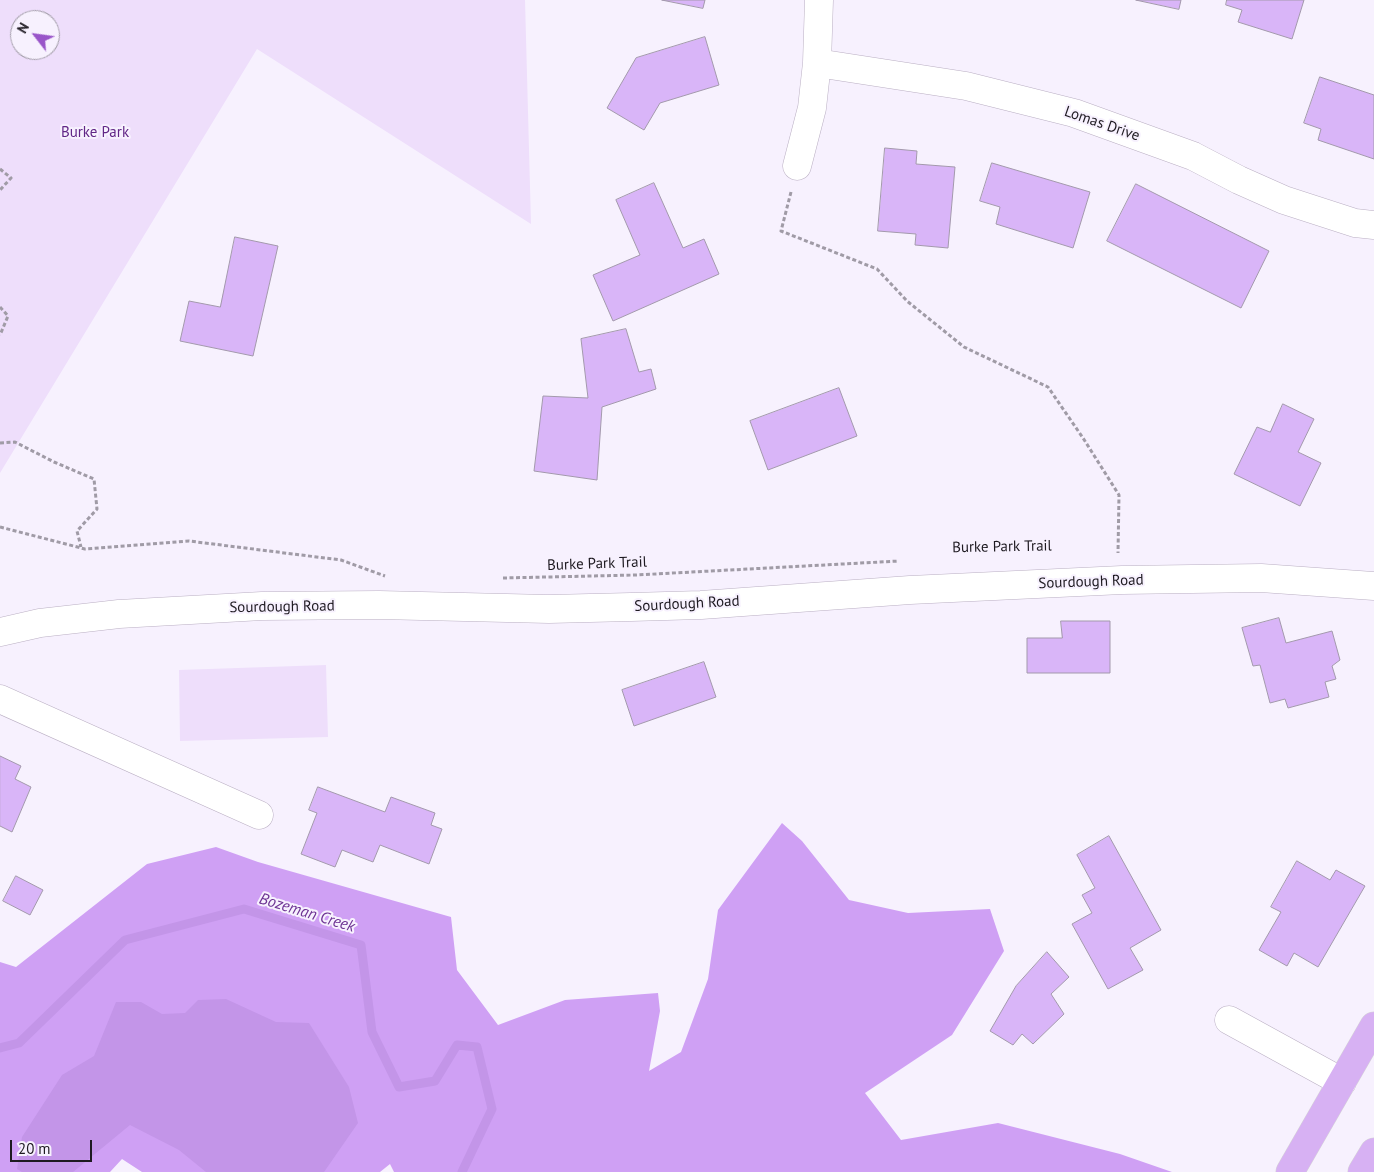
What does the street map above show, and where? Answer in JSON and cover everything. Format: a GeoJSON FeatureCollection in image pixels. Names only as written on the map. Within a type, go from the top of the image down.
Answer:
{"type":"FeatureCollection","features":[{"type":"Feature","properties":{"kind":"main road"},"geometry":{"type":"LineString","coordinates":[[1290,1172],[1374,1026]]}},
{"type":"Feature","properties":{"kind":"main road"},"geometry":{"type":"LineString","coordinates":[[1362,1172],[1374,1152]]}},
{"type":"Feature","properties":{"kind":"street"},"geometry":{"type":"LineString","coordinates":[[797,166],[812,108],[817,63],[819,0]]}},
{"type":"Feature","properties":{"kind":"street","name":"Lomas Drive"},"geometry":{"type":"LineString","coordinates":[[817,63],[966,86],[1074,113],[1193,156],[1239,180],[1284,200],[1355,223],[1374,225]]}},
{"type":"Feature","properties":{"kind":"street","name":"Sourdough Road"},"geometry":{"type":"LineString","coordinates":[[0,632],[40,624],[119,614],[262,606],[379,605],[549,609],[701,605],[910,590],[1122,580],[1261,578],[1374,586]]}},
{"type":"Feature","properties":{"kind":"street"},"geometry":{"type":"LineString","coordinates":[[0,699],[259,815]]}},
{"type":"Feature","properties":{"kind":"street"},"geometry":{"type":"LineString","coordinates":[[1229,1020],[1342,1082]]}},
{"type":"Feature","properties":{"kind":"path"},"geometry":{"type":"LineString","coordinates":[[797,166],[782,231],[877,269],[907,301],[964,346],[1048,387],[1119,495],[1118,556]]}},
{"type":"Feature","properties":{"kind":"path"},"geometry":{"type":"LineString","coordinates":[[0,169],[11,178],[0,190]]}},
{"type":"Feature","properties":{"kind":"path"},"geometry":{"type":"LineString","coordinates":[[0,307],[8,316],[0,335]]}},
{"type":"Feature","properties":{"kind":"path"},"geometry":{"type":"LineString","coordinates":[[0,443],[14,442],[94,479],[97,509],[77,531],[82,548]]}},
{"type":"Feature","properties":{"kind":"path"},"geometry":{"type":"LineString","coordinates":[[0,527],[82,548],[189,541],[341,560],[388,577]]}},
{"type":"Feature","properties":{"kind":"path","name":"Burke Park Trail"},"geometry":{"type":"LineString","coordinates":[[496,578],[636,575],[907,560]]}},
{"type":"Feature","properties":{"kind":"green space","name":"Burke Park"},"geometry":{"type":"Polygon","coordinates":[[[0,0],[525,0],[531,224],[257,49],[0,473],[0,0]]]}},
{"type":"Feature","properties":{"kind":"green space"},"geometry":{"type":"Polygon","coordinates":[[[326,665],[328,737],[180,741],[179,670],[326,665]]]}},
{"type":"Feature","properties":{"kind":"shaded area"},"geometry":{"type":"Polygon","coordinates":[[[782,823],[802,841],[849,900],[908,913],[990,909],[1004,951],[952,1035],[865,1093],[901,1140],[998,1123],[1120,1154],[1172,1172],[394,1172],[390,1164],[380,1172],[142,1172],[122,1159],[110,1172],[0,1172],[0,962],[16,967],[147,864],[216,847],[258,862],[451,917],[457,970],[498,1025],[565,1000],[658,993],[660,1011],[649,1071],[681,1052],[708,979],[718,910],[782,823]]]}},
{"type":"Feature","properties":{"kind":"shaded area"},"geometry":{"type":"Polygon","coordinates":[[[226,999],[276,1022],[309,1023],[349,1087],[358,1123],[324,1172],[206,1172],[179,1150],[130,1125],[73,1172],[22,1172],[17,1169],[22,1137],[62,1075],[94,1056],[116,1002],[141,1002],[162,1014],[185,1013],[198,1000],[226,999]]]}},
{"type":"Feature","properties":{"kind":"building"},"geometry":{"type":"Polygon","coordinates":[[[662,0],[705,0],[703,8],[662,0]]]}},
{"type":"Feature","properties":{"kind":"building"},"geometry":{"type":"Polygon","coordinates":[[[1136,0],[1181,0],[1179,9],[1136,0]]]}},
{"type":"Feature","properties":{"kind":"building"},"geometry":{"type":"Polygon","coordinates":[[[1227,0],[1304,0],[1292,39],[1238,22],[1242,10],[1226,5],[1227,0]]]}},
{"type":"Feature","properties":{"kind":"building"},"geometry":{"type":"Polygon","coordinates":[[[705,37],[719,85],[660,103],[644,130],[607,108],[636,58],[705,37]]]}},
{"type":"Feature","properties":{"kind":"building"},"geometry":{"type":"Polygon","coordinates":[[[1320,77],[1374,95],[1374,159],[1318,140],[1321,129],[1304,123],[1320,77]]]}},
{"type":"Feature","properties":{"kind":"building"},"geometry":{"type":"Polygon","coordinates":[[[885,148],[917,151],[916,164],[955,167],[948,248],[915,245],[916,234],[878,231],[885,148]]]}},
{"type":"Feature","properties":{"kind":"building"},"geometry":{"type":"Polygon","coordinates":[[[992,163],[1090,192],[1073,248],[996,224],[1000,207],[980,201],[992,163]]]}},
{"type":"Feature","properties":{"kind":"building"},"geometry":{"type":"Polygon","coordinates":[[[654,183],[683,248],[704,239],[719,274],[613,321],[593,275],[640,255],[616,200],[654,183]]]}},
{"type":"Feature","properties":{"kind":"building"},"geometry":{"type":"Polygon","coordinates":[[[1136,184],[1269,251],[1241,308],[1107,241],[1136,184]]]}},
{"type":"Feature","properties":{"kind":"building"},"geometry":{"type":"Polygon","coordinates":[[[235,237],[278,246],[253,356],[180,341],[189,301],[220,307],[235,237]]]}},
{"type":"Feature","properties":{"kind":"building"},"geometry":{"type":"Polygon","coordinates":[[[626,329],[639,372],[651,369],[656,389],[602,407],[597,480],[534,471],[543,396],[588,398],[581,339],[626,329]]]}},
{"type":"Feature","properties":{"kind":"building"},"geometry":{"type":"Polygon","coordinates":[[[839,388],[857,436],[768,470],[750,421],[839,388]]]}},
{"type":"Feature","properties":{"kind":"building"},"geometry":{"type":"Polygon","coordinates":[[[1283,404],[1314,419],[1298,452],[1321,463],[1300,506],[1234,474],[1257,427],[1270,432],[1283,404]]]}},
{"type":"Feature","properties":{"kind":"building"},"geometry":{"type":"Polygon","coordinates":[[[1279,618],[1286,643],[1332,631],[1340,660],[1332,666],[1336,679],[1325,682],[1329,697],[1288,708],[1285,699],[1270,703],[1260,665],[1253,666],[1242,628],[1279,618]]]}},
{"type":"Feature","properties":{"kind":"building"},"geometry":{"type":"Polygon","coordinates":[[[1061,621],[1110,621],[1110,673],[1027,673],[1027,638],[1062,638],[1061,621]]]}},
{"type":"Feature","properties":{"kind":"building"},"geometry":{"type":"Polygon","coordinates":[[[704,662],[716,697],[634,726],[622,690],[704,662]]]}},
{"type":"Feature","properties":{"kind":"building"},"geometry":{"type":"Polygon","coordinates":[[[0,756],[21,766],[15,779],[31,787],[12,832],[0,826],[0,756]]]}},
{"type":"Feature","properties":{"kind":"building"},"geometry":{"type":"Polygon","coordinates":[[[318,787],[385,812],[391,797],[435,813],[431,825],[442,829],[429,864],[380,845],[373,862],[342,850],[335,867],[301,854],[317,813],[309,810],[318,787]]]}},
{"type":"Feature","properties":{"kind":"building"},"geometry":{"type":"Polygon","coordinates":[[[1109,836],[1161,930],[1130,948],[1143,970],[1108,989],[1072,924],[1092,913],[1082,895],[1095,888],[1077,855],[1109,836]]]}},
{"type":"Feature","properties":{"kind":"building"},"geometry":{"type":"Polygon","coordinates":[[[1297,861],[1330,880],[1336,870],[1365,886],[1318,967],[1294,953],[1287,966],[1259,950],[1281,912],[1271,907],[1297,861]]]}},
{"type":"Feature","properties":{"kind":"building"},"geometry":{"type":"Polygon","coordinates":[[[16,876],[43,890],[30,915],[3,901],[16,876]]]}},
{"type":"Feature","properties":{"kind":"building"},"geometry":{"type":"Polygon","coordinates":[[[1047,952],[1069,977],[1051,994],[1064,1014],[1033,1044],[1022,1034],[1013,1045],[990,1031],[1016,986],[1047,952]]]}},
{"type":"Feature","properties":{"kind":"waterway","name":"Bozeman Creek"},"geometry":{"type":"LineString","coordinates":[[0,1048],[19,1043],[125,940],[244,909],[361,945],[372,1032],[399,1087],[435,1081],[457,1045],[477,1047],[492,1109],[462,1172]]}}]}
